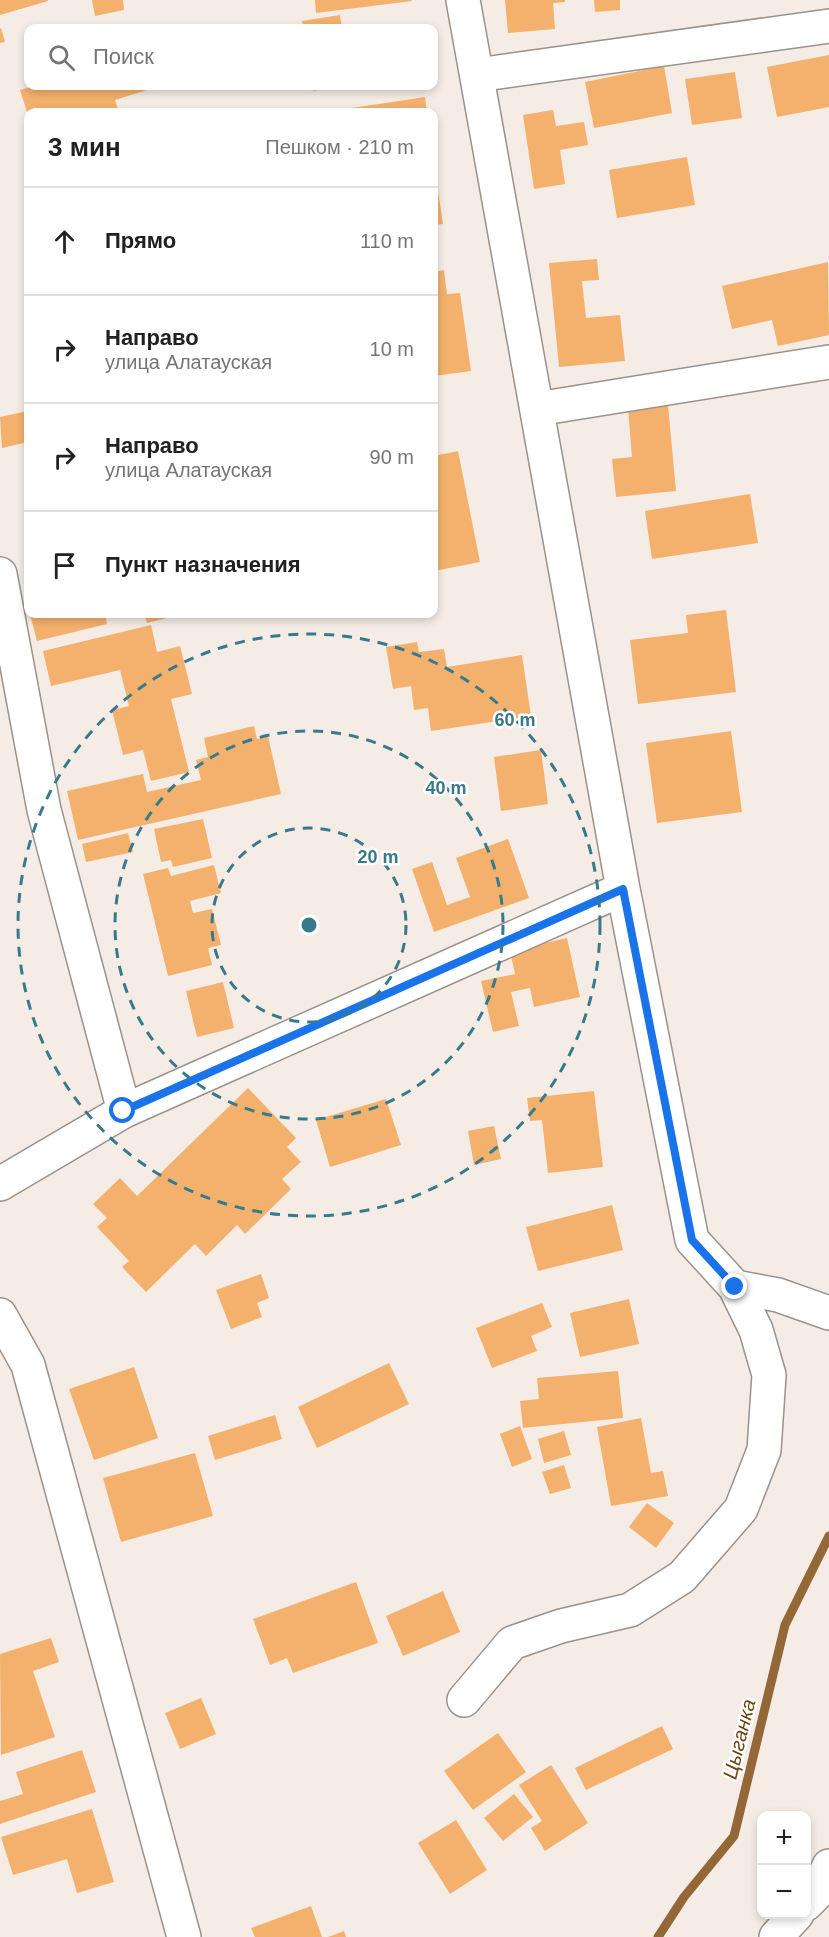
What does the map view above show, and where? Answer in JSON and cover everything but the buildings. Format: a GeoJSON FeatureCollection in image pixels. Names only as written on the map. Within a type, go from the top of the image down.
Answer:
{"type":"FeatureCollection","features":[{"type":"Feature","properties":{"kind":"street"},"geometry":{"type":"LineString","coordinates":[[463,0],[537,409],[609,895],[692,1240],[735,1287],[756,1330],[770,1375],[764,1450],[741,1509],[682,1577],[630,1610],[561,1626],[512,1643],[464,1700]]}},
{"type":"Feature","properties":{"kind":"street"},"geometry":{"type":"LineString","coordinates":[[477,75],[829,26]]}},
{"type":"Feature","properties":{"kind":"street"},"geometry":{"type":"LineString","coordinates":[[537,409],[829,362]]}},
{"type":"Feature","properties":{"kind":"street"},"geometry":{"type":"LineString","coordinates":[[0,574],[44,810],[123,1111]]}},
{"type":"Feature","properties":{"kind":"street"},"geometry":{"type":"LineString","coordinates":[[0,1184],[123,1111],[609,895]]}},
{"type":"Feature","properties":{"kind":"street"},"geometry":{"type":"LineString","coordinates":[[735,1287],[778,1295],[829,1313]]}},
{"type":"Feature","properties":{"kind":"street"},"geometry":{"type":"LineString","coordinates":[[0,1315],[28,1365],[184,1937]]}},
{"type":"Feature","properties":{"kind":"street"},"geometry":{"type":"LineString","coordinates":[[811,1900],[829,1866]]}},
{"type":"Feature","properties":{"kind":"street"},"geometry":{"type":"LineString","coordinates":[[776,1937],[792,1919]]}},
{"type":"Feature","properties":{"kind":"waterway","name":"Цыганка"},"geometry":{"type":"LineString","coordinates":[[658,1937],[684,1897],[734,1836],[785,1625],[829,1536]]}},
{"type":"Feature","properties":{"kind":"route"},"geometry":{"type":"LineString","coordinates":[[123,1111],[623,889],[692,1240],[735,1287]]}}]}
